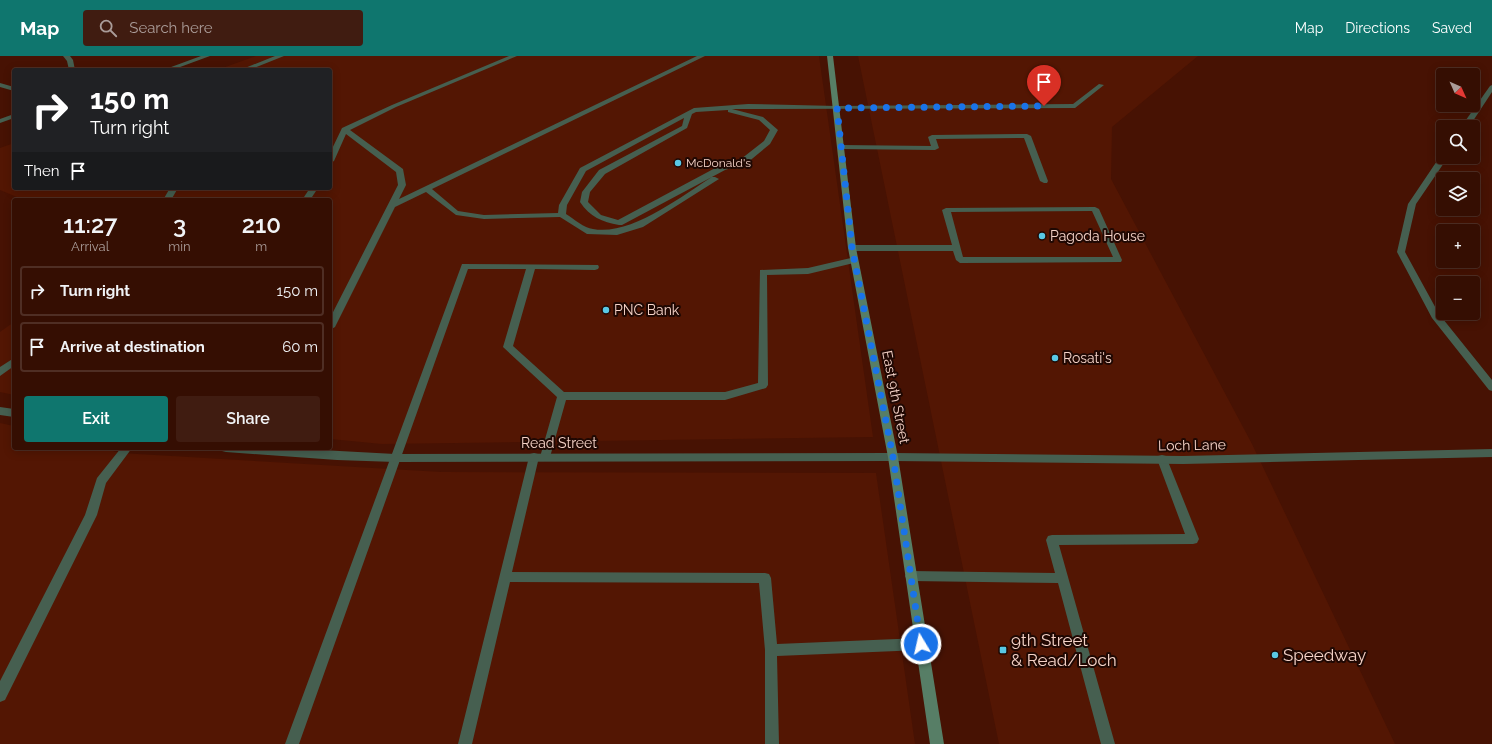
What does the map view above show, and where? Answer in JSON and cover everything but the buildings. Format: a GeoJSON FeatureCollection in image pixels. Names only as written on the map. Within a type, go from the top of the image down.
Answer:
{"type":"FeatureCollection","features":[{"type":"Feature","properties":{"kind":"main road","name":"East 9th Street"},"geometry":{"type":"LineString","coordinates":[[830,56],[852,248],[893,457],[937,744]]}},
{"type":"Feature","properties":{"kind":"street"},"geometry":{"type":"LineString","coordinates":[[66,56],[70,60],[72,68]]}},
{"type":"Feature","properties":{"kind":"street"},"geometry":{"type":"LineString","coordinates":[[172,68],[207,56]]}},
{"type":"Feature","properties":{"kind":"street"},"geometry":{"type":"LineString","coordinates":[[248,68],[281,56]]}},
{"type":"Feature","properties":{"kind":"street"},"geometry":{"type":"LineString","coordinates":[[332,157],[345,130],[394,106],[514,56]]}},
{"type":"Feature","properties":{"kind":"street"},"geometry":{"type":"LineString","coordinates":[[391,206],[702,56]]}},
{"type":"Feature","properties":{"kind":"street"},"geometry":{"type":"LineString","coordinates":[[0,85],[12,88]]}},
{"type":"Feature","properties":{"kind":"street"},"geometry":{"type":"LineString","coordinates":[[562,215],[563,206],[583,170],[694,110],[748,106],[837,108],[1075,106],[1101,85]]}},
{"type":"Feature","properties":{"kind":"street"},"geometry":{"type":"LineString","coordinates":[[1470,120],[1492,87]]}},
{"type":"Feature","properties":{"kind":"street"},"geometry":{"type":"LineString","coordinates":[[426,189],[456,212],[484,217],[562,215],[590,232],[618,232],[640,225],[744,161],[767,142],[774,130],[761,118],[720,108]]}},
{"type":"Feature","properties":{"kind":"street"},"geometry":{"type":"LineString","coordinates":[[689,113],[685,127],[602,172],[586,192],[584,202],[590,212],[602,220],[619,223],[722,168],[744,161]]}},
{"type":"Feature","properties":{"kind":"street"},"geometry":{"type":"LineString","coordinates":[[0,121],[12,117]]}},
{"type":"Feature","properties":{"kind":"street"},"geometry":{"type":"LineString","coordinates":[[332,323],[402,185],[400,171],[345,130]]}},
{"type":"Feature","properties":{"kind":"street"},"geometry":{"type":"LineString","coordinates":[[841,147],[935,148],[932,137],[1027,136],[1044,181]]}},
{"type":"Feature","properties":{"kind":"street"},"geometry":{"type":"LineString","coordinates":[[1439,164],[1412,204],[1401,252],[1436,316],[1492,387]]}},
{"type":"Feature","properties":{"kind":"street"},"geometry":{"type":"LineString","coordinates":[[1095,209],[1118,260],[960,260],[956,248],[946,210],[1095,209]]}},
{"type":"Feature","properties":{"kind":"street"},"geometry":{"type":"LineString","coordinates":[[852,248],[956,248]]}},
{"type":"Feature","properties":{"kind":"street"},"geometry":{"type":"LineString","coordinates":[[531,267],[508,347],[562,396],[725,396],[763,385],[763,272],[808,271],[855,260]]}},
{"type":"Feature","properties":{"kind":"street"},"geometry":{"type":"LineString","coordinates":[[292,744],[394,458],[465,266],[595,267]]}},
{"type":"Feature","properties":{"kind":"street"},"geometry":{"type":"LineString","coordinates":[[0,372],[12,363]]}},
{"type":"Feature","properties":{"kind":"street"},"geometry":{"type":"LineString","coordinates":[[465,744],[505,577],[540,457],[562,396]]}},
{"type":"Feature","properties":{"kind":"street"},"geometry":{"type":"LineString","coordinates":[[0,411],[12,413]]}},
{"type":"Feature","properties":{"kind":"street"},"geometry":{"type":"LineString","coordinates":[[0,695],[92,515],[102,481],[125,450]]}},
{"type":"Feature","properties":{"kind":"street","name":"Read Street"},"geometry":{"type":"LineString","coordinates":[[268,450],[394,458],[893,457]]}},
{"type":"Feature","properties":{"kind":"street","name":"Loch Lane"},"geometry":{"type":"LineString","coordinates":[[893,457],[1162,459],[1492,453]]}},
{"type":"Feature","properties":{"kind":"street"},"geometry":{"type":"LineString","coordinates":[[1108,744],[1052,540],[1193,539],[1162,459]]}},
{"type":"Feature","properties":{"kind":"street"},"geometry":{"type":"LineString","coordinates":[[911,576],[1062,578]]}},
{"type":"Feature","properties":{"kind":"street"},"geometry":{"type":"LineString","coordinates":[[505,577],[765,578],[771,650],[772,744]]}},
{"type":"Feature","properties":{"kind":"street"},"geometry":{"type":"LineString","coordinates":[[771,650],[921,644]]}},
{"type":"Feature","properties":{"kind":"shaded area"},"geometry":{"type":"Polygon","coordinates":[[[256,56],[819,56],[873,437],[382,444],[332,439],[332,198],[19,198],[0,190],[0,148],[12,144],[12,190],[332,190],[332,68],[223,68],[256,56]]]}},
{"type":"Feature","properties":{"kind":"shaded area"},"geometry":{"type":"Polygon","coordinates":[[[858,56],[1198,56],[1112,127],[1111,179],[1252,444],[1395,744],[999,744],[858,56]]]}},
{"type":"Feature","properties":{"kind":"shaded area"},"geometry":{"type":"Polygon","coordinates":[[[12,323],[12,395],[0,392],[0,332],[12,323]]]}},
{"type":"Feature","properties":{"kind":"shaded area"},"geometry":{"type":"Polygon","coordinates":[[[0,423],[12,426],[12,450],[109,450],[121,453],[441,472],[876,473],[915,744],[0,744],[0,423]]]}},
{"type":"Feature","properties":{"kind":"place","name":"McDonald's"},"geometry":{"type":"Point","coordinates":[678,163]}},
{"type":"Feature","properties":{"kind":"place","name":"Pagoda House"},"geometry":{"type":"Point","coordinates":[1042,236]}},
{"type":"Feature","properties":{"kind":"place","name":"PNC Bank"},"geometry":{"type":"Point","coordinates":[606,310]}},
{"type":"Feature","properties":{"kind":"place","name":"Rosati's"},"geometry":{"type":"Point","coordinates":[1055,358]}},
{"type":"Feature","properties":{"kind":"place","name":"9th Street & Read/Loch"},"geometry":{"type":"Point","coordinates":[1003,650]}},
{"type":"Feature","properties":{"kind":"place","name":"Speedway"},"geometry":{"type":"Point","coordinates":[1275,655]}},
{"type":"Feature","properties":{"kind":"route"},"geometry":{"type":"LineString","coordinates":[[921,644],[893,457],[852,248],[837,108],[1044,106]]}}]}
